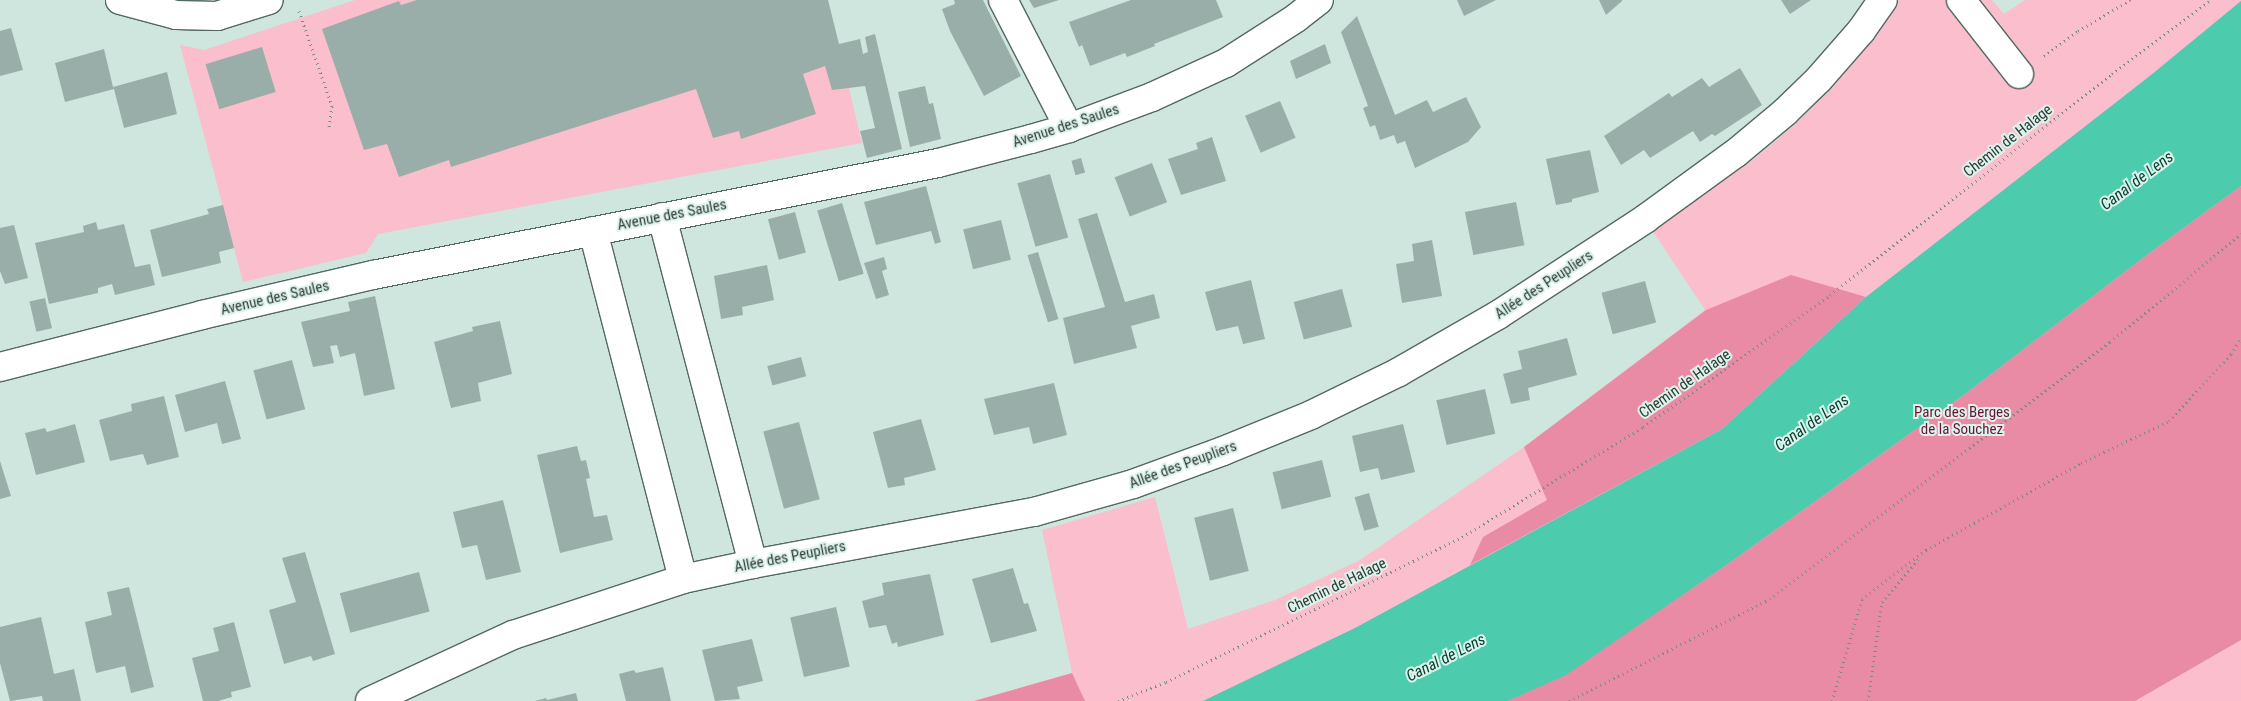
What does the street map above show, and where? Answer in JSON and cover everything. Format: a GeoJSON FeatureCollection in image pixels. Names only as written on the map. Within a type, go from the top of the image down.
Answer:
{"type":"FeatureCollection","features":[{"type":"Feature","properties":{"kind":"street"},"geometry":{"type":"LineString","coordinates":[[120,0],[176,15],[217,16],[269,0]]}},
{"type":"Feature","properties":{"kind":"street"},"geometry":{"type":"LineString","coordinates":[[1003,0],[1069,128]]}},
{"type":"Feature","properties":{"kind":"street","name":"Avenue des Saules"},"geometry":{"type":"LineString","coordinates":[[0,367],[202,315],[373,275],[662,216],[938,163],[1069,128],[1152,97],[1226,63],[1296,18],[1319,0]]}},
{"type":"Feature","properties":{"kind":"street","name":"Allée des Peupliers"},"geometry":{"type":"LineString","coordinates":[[370,701],[513,635],[683,579],[753,564],[1034,512],[1115,489],[1223,451],[1311,416],[1390,377],[1498,316],[1645,218],[1736,153],[1785,112],[1819,79],[1861,31],[1883,0]]}},
{"type":"Feature","properties":{"kind":"street"},"geometry":{"type":"LineString","coordinates":[[1961,0],[2019,74]]}},
{"type":"Feature","properties":{"kind":"street"},"geometry":{"type":"LineString","coordinates":[[662,216],[753,564]]}},
{"type":"Feature","properties":{"kind":"street"},"geometry":{"type":"LineString","coordinates":[[593,230],[683,579]]}},
{"type":"Feature","properties":{"kind":"path"},"geometry":{"type":"LineString","coordinates":[[2019,74],[2078,31],[2130,0]]}},
{"type":"Feature","properties":{"kind":"path","name":"Chemin de Halage"},"geometry":{"type":"LineString","coordinates":[[1118,701],[1166,682],[1462,537],[1643,427],[1830,295],[2112,74],[2211,0]]}},
{"type":"Feature","properties":{"kind":"path"},"geometry":{"type":"LineString","coordinates":[[298,8],[332,106],[328,127]]}},
{"type":"Feature","properties":{"kind":"path"},"geometry":{"type":"LineString","coordinates":[[1569,701],[1770,599],[2110,342],[2241,234]]}},
{"type":"Feature","properties":{"kind":"path"},"geometry":{"type":"LineString","coordinates":[[1832,701],[1862,599],[1926,550],[2081,463],[2168,421],[2230,354],[2241,338]]}},
{"type":"Feature","properties":{"kind":"path"},"geometry":{"type":"LineString","coordinates":[[1868,701],[1882,602],[1926,550]]}},
{"type":"Feature","properties":{"kind":"green space"},"geometry":{"type":"Polygon","coordinates":[[[355,0],[828,0],[862,143],[378,234],[366,253],[243,282],[180,45],[204,50],[355,0]]]}},
{"type":"Feature","properties":{"kind":"green space","name":"Parc des Berges de la Souchez"},"geometry":{"type":"Polygon","coordinates":[[[1899,0],[1992,0],[2004,14],[2025,0],[2241,0],[2241,701],[974,701],[1072,673],[1042,530],[1155,497],[1188,629],[1275,600],[1360,560],[1524,447],[1705,310],[1652,230],[1753,160],[1792,127],[1832,88],[1869,44],[1899,0]]]}},
{"type":"Feature","properties":{"kind":"green space"},"geometry":{"type":"Polygon","coordinates":[[[2241,186],[2241,640],[2135,701],[1508,701],[1566,674],[1732,561],[1965,394],[2152,251],[2241,186]]]}},
{"type":"Feature","properties":{"kind":"green space"},"geometry":{"type":"Polygon","coordinates":[[[1791,275],[1866,297],[1722,429],[1470,565],[1483,537],[1547,500],[1524,447],[1706,310],[1791,275]]]}},
{"type":"Feature","properties":{"kind":"green space"},"geometry":{"type":"Polygon","coordinates":[[[1072,673],[1085,701],[974,701],[1072,673]]]}},
{"type":"Feature","properties":{"kind":"water","name":"Canal de Lens"},"geometry":{"type":"Polygon","coordinates":[[[2241,1],[2241,186],[2152,251],[1965,394],[1732,561],[1566,675],[1508,701],[1203,701],[1355,628],[1722,429],[1866,297],[2151,75],[2241,1]]]}},
{"type":"Feature","properties":{"kind":"building"},"geometry":{"type":"Polygon","coordinates":[[[417,0],[828,0],[839,44],[860,39],[863,54],[868,52],[865,37],[875,34],[902,149],[867,158],[860,131],[875,128],[865,86],[832,90],[825,66],[803,74],[816,114],[741,139],[739,131],[713,138],[696,89],[451,167],[449,160],[399,177],[387,144],[364,150],[322,29],[399,1],[401,5],[417,0]]]}},
{"type":"Feature","properties":{"kind":"building"},"geometry":{"type":"Polygon","coordinates":[[[954,0],[983,0],[1021,76],[984,96],[950,31],[942,9],[955,4],[954,0]]]}},
{"type":"Feature","properties":{"kind":"building"},"geometry":{"type":"Polygon","coordinates":[[[1029,0],[1059,0],[1034,8],[1029,0]]]}},
{"type":"Feature","properties":{"kind":"building"},"geometry":{"type":"Polygon","coordinates":[[[1131,0],[1216,0],[1223,17],[1154,44],[1155,46],[1127,57],[1125,53],[1090,66],[1082,45],[1079,47],[1069,22],[1131,0]]]}},
{"type":"Feature","properties":{"kind":"building"},"geometry":{"type":"Polygon","coordinates":[[[1457,0],[1496,0],[1464,16],[1457,0]]]}},
{"type":"Feature","properties":{"kind":"building"},"geometry":{"type":"Polygon","coordinates":[[[1599,0],[1622,0],[1622,1],[1606,15],[1599,0]]]}},
{"type":"Feature","properties":{"kind":"building"},"geometry":{"type":"Polygon","coordinates":[[[1781,0],[1811,0],[1790,14],[1781,0]]]}},
{"type":"Feature","properties":{"kind":"building"},"geometry":{"type":"Polygon","coordinates":[[[1357,16],[1395,115],[1427,100],[1433,112],[1466,97],[1481,127],[1468,142],[1415,168],[1405,141],[1397,144],[1394,135],[1380,140],[1375,125],[1370,127],[1363,108],[1368,106],[1341,32],[1357,16]]]}},
{"type":"Feature","properties":{"kind":"building"},"geometry":{"type":"Polygon","coordinates":[[[11,28],[23,70],[0,76],[0,31],[11,28]]]}},
{"type":"Feature","properties":{"kind":"building"},"geometry":{"type":"Polygon","coordinates":[[[1325,44],[1331,63],[1296,79],[1290,61],[1325,44]]]}},
{"type":"Feature","properties":{"kind":"building"},"geometry":{"type":"Polygon","coordinates":[[[262,47],[276,92],[219,109],[206,64],[262,47]]]}},
{"type":"Feature","properties":{"kind":"building"},"geometry":{"type":"Polygon","coordinates":[[[104,49],[113,87],[167,72],[177,114],[124,128],[114,89],[65,102],[55,63],[104,49]]]}},
{"type":"Feature","properties":{"kind":"building"},"geometry":{"type":"Polygon","coordinates":[[[1740,68],[1762,105],[1715,136],[1712,134],[1700,142],[1693,131],[1650,158],[1644,150],[1621,165],[1604,136],[1669,93],[1672,97],[1702,78],[1709,87],[1740,68]]]}},
{"type":"Feature","properties":{"kind":"building"},"geometry":{"type":"Polygon","coordinates":[[[925,86],[929,104],[933,103],[941,139],[910,147],[898,92],[925,86]]]}},
{"type":"Feature","properties":{"kind":"building"},"geometry":{"type":"Polygon","coordinates":[[[1280,101],[1296,138],[1261,153],[1245,116],[1280,101]]]}},
{"type":"Feature","properties":{"kind":"building"},"geometry":{"type":"Polygon","coordinates":[[[1212,137],[1226,181],[1181,195],[1168,159],[1198,149],[1196,143],[1212,137]]]}},
{"type":"Feature","properties":{"kind":"building"},"geometry":{"type":"Polygon","coordinates":[[[1590,150],[1599,192],[1572,199],[1572,202],[1556,205],[1546,159],[1590,150]]]}},
{"type":"Feature","properties":{"kind":"building"},"geometry":{"type":"Polygon","coordinates":[[[1081,158],[1085,172],[1076,175],[1071,161],[1081,158]]]}},
{"type":"Feature","properties":{"kind":"building"},"geometry":{"type":"Polygon","coordinates":[[[1152,163],[1167,202],[1130,217],[1115,177],[1152,163]]]}},
{"type":"Feature","properties":{"kind":"building"},"geometry":{"type":"Polygon","coordinates":[[[1050,174],[1068,237],[1036,247],[1017,183],[1050,174]]]}},
{"type":"Feature","properties":{"kind":"building"},"geometry":{"type":"Polygon","coordinates":[[[926,186],[941,242],[935,244],[931,231],[876,245],[864,202],[926,186]]]}},
{"type":"Feature","properties":{"kind":"building"},"geometry":{"type":"Polygon","coordinates":[[[1516,202],[1524,245],[1473,255],[1465,212],[1516,202]]]}},
{"type":"Feature","properties":{"kind":"building"},"geometry":{"type":"Polygon","coordinates":[[[842,203],[864,274],[839,281],[817,211],[842,203]]]}},
{"type":"Feature","properties":{"kind":"building"},"geometry":{"type":"Polygon","coordinates":[[[223,205],[234,248],[219,252],[221,263],[162,277],[150,230],[209,214],[207,209],[223,205]]]}},
{"type":"Feature","properties":{"kind":"building"},"geometry":{"type":"Polygon","coordinates":[[[795,212],[806,253],[779,260],[768,219],[795,212]]]}},
{"type":"Feature","properties":{"kind":"building"},"geometry":{"type":"Polygon","coordinates":[[[1097,213],[1125,302],[1154,294],[1160,318],[1131,326],[1137,348],[1074,364],[1063,318],[1105,307],[1078,219],[1097,213]]]}},
{"type":"Feature","properties":{"kind":"building"},"geometry":{"type":"Polygon","coordinates":[[[1001,220],[1011,260],[973,269],[963,229],[1001,220]]]}},
{"type":"Feature","properties":{"kind":"building"},"geometry":{"type":"Polygon","coordinates":[[[96,222],[98,230],[124,224],[135,267],[150,264],[155,285],[115,295],[112,284],[98,288],[98,293],[49,304],[35,243],[84,232],[83,226],[96,222]]]}},
{"type":"Feature","properties":{"kind":"building"},"geometry":{"type":"Polygon","coordinates":[[[14,225],[28,278],[5,284],[0,271],[0,228],[14,225]]]}},
{"type":"Feature","properties":{"kind":"building"},"geometry":{"type":"Polygon","coordinates":[[[1432,240],[1442,296],[1402,303],[1396,264],[1414,261],[1412,244],[1432,240]]]}},
{"type":"Feature","properties":{"kind":"building"},"geometry":{"type":"Polygon","coordinates":[[[1038,252],[1058,319],[1048,322],[1027,255],[1038,252]]]}},
{"type":"Feature","properties":{"kind":"building"},"geometry":{"type":"Polygon","coordinates":[[[884,257],[887,269],[882,271],[889,295],[876,299],[864,263],[884,257]]]}},
{"type":"Feature","properties":{"kind":"building"},"geometry":{"type":"Polygon","coordinates":[[[767,265],[774,300],[742,307],[743,315],[721,319],[714,276],[767,265]]]}},
{"type":"Feature","properties":{"kind":"building"},"geometry":{"type":"Polygon","coordinates":[[[1251,280],[1265,339],[1243,344],[1238,326],[1216,331],[1205,292],[1251,280]]]}},
{"type":"Feature","properties":{"kind":"building"},"geometry":{"type":"Polygon","coordinates":[[[1645,281],[1656,323],[1613,334],[1602,293],[1645,281]]]}},
{"type":"Feature","properties":{"kind":"building"},"geometry":{"type":"Polygon","coordinates":[[[1342,289],[1352,327],[1304,340],[1294,302],[1342,289]]]}},
{"type":"Feature","properties":{"kind":"building"},"geometry":{"type":"Polygon","coordinates":[[[375,296],[395,389],[364,396],[355,353],[340,357],[337,345],[330,346],[334,363],[313,367],[301,322],[350,311],[348,302],[375,296]]]}},
{"type":"Feature","properties":{"kind":"building"},"geometry":{"type":"Polygon","coordinates":[[[45,298],[52,328],[36,332],[29,302],[45,298]]]}},
{"type":"Feature","properties":{"kind":"building"},"geometry":{"type":"Polygon","coordinates":[[[500,321],[512,374],[478,383],[481,401],[451,408],[434,342],[473,331],[472,327],[500,321]]]}},
{"type":"Feature","properties":{"kind":"building"},"geometry":{"type":"Polygon","coordinates":[[[1567,338],[1577,375],[1528,388],[1530,400],[1511,404],[1503,374],[1522,369],[1518,351],[1567,338]]]}},
{"type":"Feature","properties":{"kind":"building"},"geometry":{"type":"Polygon","coordinates":[[[801,357],[806,376],[772,385],[767,366],[801,357]]]}},
{"type":"Feature","properties":{"kind":"building"},"geometry":{"type":"Polygon","coordinates":[[[292,360],[305,409],[267,420],[253,370],[292,360]]]}},
{"type":"Feature","properties":{"kind":"building"},"geometry":{"type":"Polygon","coordinates":[[[225,381],[241,439],[222,444],[217,423],[185,432],[175,395],[225,381]]]}},
{"type":"Feature","properties":{"kind":"building"},"geometry":{"type":"Polygon","coordinates":[[[1054,383],[1067,435],[1033,444],[1029,427],[994,435],[984,399],[1054,383]]]}},
{"type":"Feature","properties":{"kind":"building"},"geometry":{"type":"Polygon","coordinates":[[[1485,389],[1495,434],[1447,445],[1436,400],[1485,389]]]}},
{"type":"Feature","properties":{"kind":"building"},"geometry":{"type":"Polygon","coordinates":[[[164,396],[179,457],[147,465],[143,454],[110,461],[99,420],[132,411],[131,404],[164,396]]]}},
{"type":"Feature","properties":{"kind":"building"},"geometry":{"type":"Polygon","coordinates":[[[921,419],[936,470],[904,478],[905,485],[888,488],[873,432],[921,419]]]}},
{"type":"Feature","properties":{"kind":"building"},"geometry":{"type":"Polygon","coordinates":[[[799,422],[820,499],[784,509],[763,432],[799,422]]]}},
{"type":"Feature","properties":{"kind":"building"},"geometry":{"type":"Polygon","coordinates":[[[75,424],[85,462],[36,475],[25,433],[45,428],[47,432],[75,424]]]}},
{"type":"Feature","properties":{"kind":"building"},"geometry":{"type":"Polygon","coordinates":[[[1403,424],[1415,472],[1381,480],[1378,468],[1360,472],[1352,436],[1403,424]]]}},
{"type":"Feature","properties":{"kind":"building"},"geometry":{"type":"Polygon","coordinates":[[[577,446],[581,461],[586,460],[590,478],[586,479],[594,517],[607,515],[613,540],[560,553],[537,455],[577,446]]]}},
{"type":"Feature","properties":{"kind":"building"},"geometry":{"type":"Polygon","coordinates":[[[1322,460],[1331,497],[1282,509],[1273,472],[1322,460]]]}},
{"type":"Feature","properties":{"kind":"building"},"geometry":{"type":"Polygon","coordinates":[[[0,461],[11,496],[0,499],[0,461]]]}},
{"type":"Feature","properties":{"kind":"building"},"geometry":{"type":"Polygon","coordinates":[[[1369,493],[1379,527],[1364,531],[1355,497],[1369,493]]]}},
{"type":"Feature","properties":{"kind":"building"},"geometry":{"type":"Polygon","coordinates":[[[503,500],[521,572],[486,580],[477,545],[462,548],[453,512],[503,500]]]}},
{"type":"Feature","properties":{"kind":"building"},"geometry":{"type":"Polygon","coordinates":[[[1233,508],[1249,571],[1210,581],[1194,518],[1233,508]]]}},
{"type":"Feature","properties":{"kind":"building"},"geometry":{"type":"Polygon","coordinates":[[[305,552],[335,654],[313,661],[311,656],[284,664],[269,610],[296,602],[282,558],[305,552]]]}},
{"type":"Feature","properties":{"kind":"building"},"geometry":{"type":"Polygon","coordinates":[[[1013,568],[1024,604],[1028,603],[1037,631],[991,643],[972,579],[1013,568]]]}},
{"type":"Feature","properties":{"kind":"building"},"geometry":{"type":"Polygon","coordinates":[[[419,572],[430,612],[350,633],[340,593],[419,572]]]}},
{"type":"Feature","properties":{"kind":"building"},"geometry":{"type":"Polygon","coordinates":[[[930,574],[944,635],[898,647],[897,642],[892,644],[886,625],[869,628],[862,601],[884,595],[882,583],[930,574]]]}},
{"type":"Feature","properties":{"kind":"building"},"geometry":{"type":"Polygon","coordinates":[[[129,587],[154,687],[131,693],[125,666],[96,673],[85,622],[112,615],[107,592],[129,587]]]}},
{"type":"Feature","properties":{"kind":"building"},"geometry":{"type":"Polygon","coordinates":[[[836,607],[850,666],[804,677],[790,618],[836,607]]]}},
{"type":"Feature","properties":{"kind":"building"},"geometry":{"type":"Polygon","coordinates":[[[41,617],[54,674],[74,669],[81,701],[43,701],[42,696],[10,701],[0,663],[0,627],[41,617]]]}},
{"type":"Feature","properties":{"kind":"building"},"geometry":{"type":"Polygon","coordinates":[[[234,622],[251,687],[231,692],[232,697],[218,701],[203,701],[192,658],[219,651],[213,628],[234,622]]]}},
{"type":"Feature","properties":{"kind":"building"},"geometry":{"type":"Polygon","coordinates":[[[752,639],[763,681],[737,687],[740,699],[715,701],[702,650],[752,639]]]}},
{"type":"Feature","properties":{"kind":"building"},"geometry":{"type":"Polygon","coordinates":[[[663,667],[671,701],[626,701],[619,674],[634,670],[636,673],[663,667]]]}},
{"type":"Feature","properties":{"kind":"building"},"geometry":{"type":"Polygon","coordinates":[[[576,693],[578,701],[535,701],[546,698],[547,700],[576,693]]]}}]}
